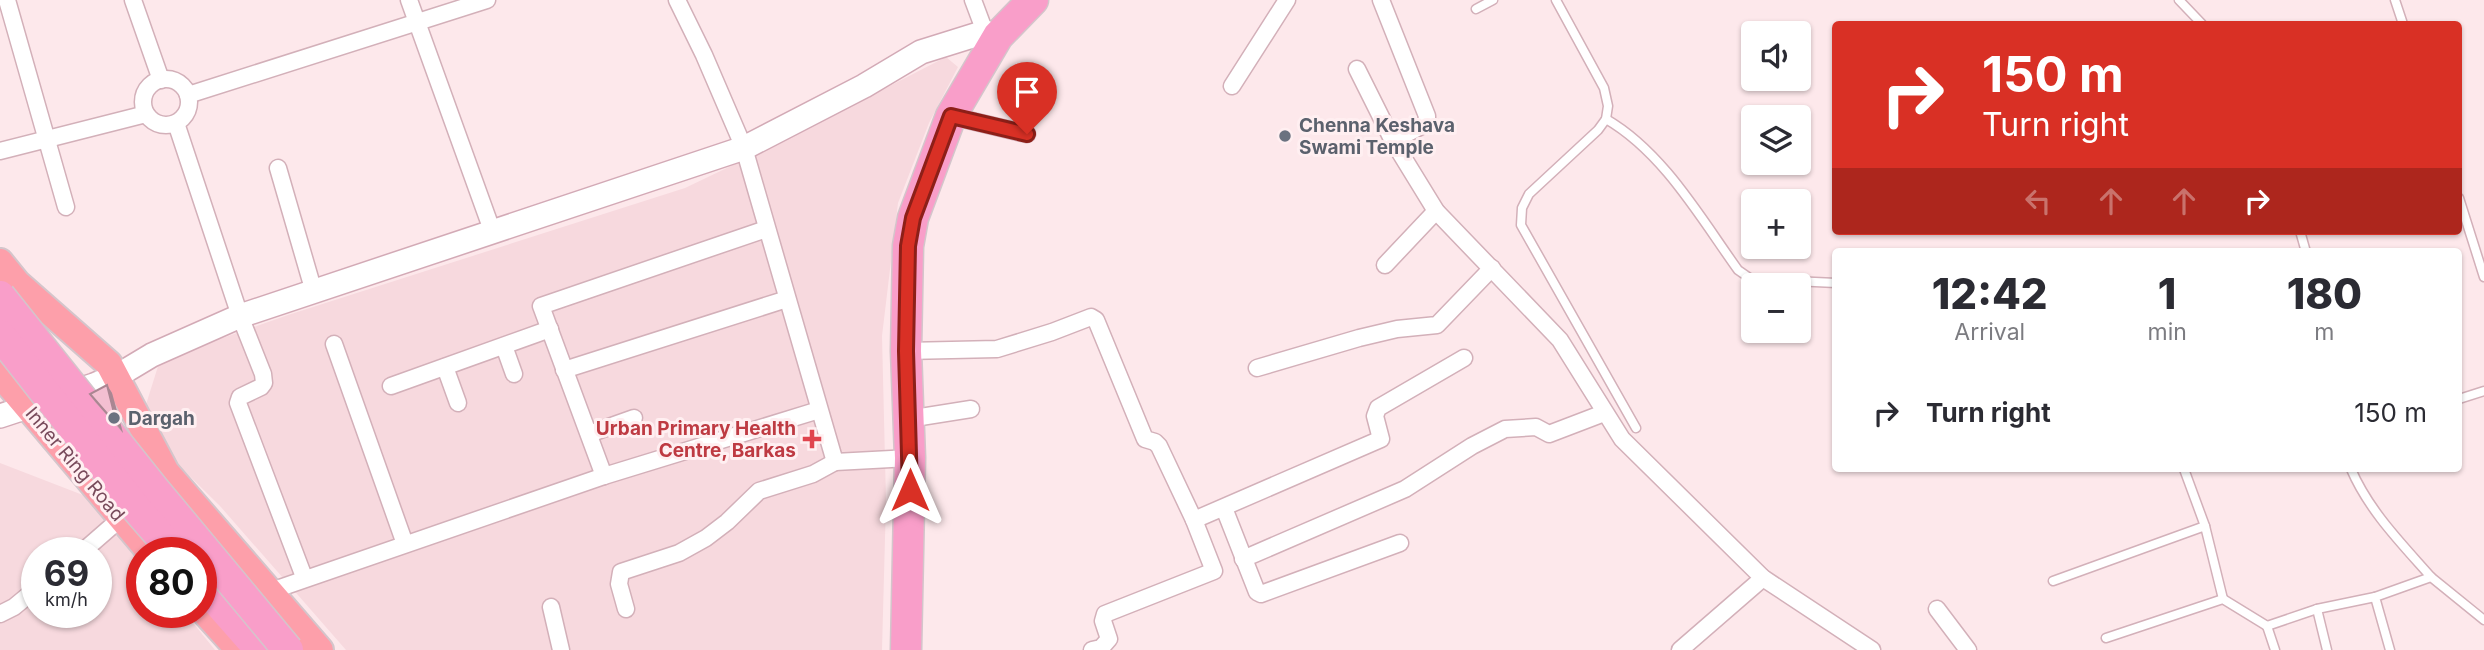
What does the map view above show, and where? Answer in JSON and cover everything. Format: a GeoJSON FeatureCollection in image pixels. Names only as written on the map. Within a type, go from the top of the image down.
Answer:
{"type":"FeatureCollection","features":[{"type":"Feature","properties":{"kind":"highway"},"geometry":{"type":"LineString","coordinates":[[906,650],[910,458],[906,351],[909,237],[913,218],[951,116],[992,34],[1032,0]]}},
{"type":"Feature","properties":{"kind":"highway"},"geometry":{"type":"LineString","coordinates":[[0,296],[153,489],[288,650]]}},
{"type":"Feature","properties":{"kind":"highway"},"geometry":{"type":"LineString","coordinates":[[0,334],[161,537]]}},
{"type":"Feature","properties":{"kind":"highway"},"geometry":{"type":"LineString","coordinates":[[217,601],[260,650]]}},
{"type":"Feature","properties":{"kind":"main road"},"geometry":{"type":"LineString","coordinates":[[0,416],[83,390],[116,376],[152,355],[240,316],[744,148],[864,86],[921,52],[992,34]]}},
{"type":"Feature","properties":{"kind":"main road"},"geometry":{"type":"LineString","coordinates":[[0,262],[17,283],[109,364],[166,472],[320,650]]}},
{"type":"Feature","properties":{"kind":"main road","name":"Inner Ring Road"},"geometry":{"type":"LineString","coordinates":[[0,374],[136,537]]}},
{"type":"Feature","properties":{"kind":"main road"},"geometry":{"type":"LineString","coordinates":[[217,625],[240,650]]}},
{"type":"Feature","properties":{"kind":"street"},"geometry":{"type":"LineString","coordinates":[[7,0],[66,207]]}},
{"type":"Feature","properties":{"kind":"street"},"geometry":{"type":"LineString","coordinates":[[133,0],[161,80]]}},
{"type":"Feature","properties":{"kind":"street"},"geometry":{"type":"LineString","coordinates":[[409,0],[493,233]]}},
{"type":"Feature","properties":{"kind":"street"},"geometry":{"type":"LineString","coordinates":[[188,95],[487,0]]}},
{"type":"Feature","properties":{"kind":"street"},"geometry":{"type":"LineString","coordinates":[[677,0],[744,148],[835,462]]}},
{"type":"Feature","properties":{"kind":"street"},"geometry":{"type":"LineString","coordinates":[[973,0],[992,34]]}},
{"type":"Feature","properties":{"kind":"street"},"geometry":{"type":"LineString","coordinates":[[1232,86],[1287,0]]}},
{"type":"Feature","properties":{"kind":"street"},"geometry":{"type":"LineString","coordinates":[[1381,0],[1427,116],[1423,125],[1393,141]]}},
{"type":"Feature","properties":{"kind":"street"},"geometry":{"type":"LineString","coordinates":[[1357,69],[1393,141],[1436,211],[1560,340],[1622,439],[1763,578],[1872,650]]}},
{"type":"Feature","properties":{"kind":"street"},"geometry":{"type":"LineString","coordinates":[[161,80],[180,84],[188,95],[188,108],[176,123],[162,125],[146,114],[143,100],[145,93],[161,80]]}},
{"type":"Feature","properties":{"kind":"street"},"geometry":{"type":"LineString","coordinates":[[0,151],[146,114]]}},
{"type":"Feature","properties":{"kind":"street"},"geometry":{"type":"LineString","coordinates":[[951,116],[1027,134]]}},
{"type":"Feature","properties":{"kind":"street"},"geometry":{"type":"LineString","coordinates":[[176,123],[240,316],[263,374],[264,383],[240,397],[239,403],[304,578]]}},
{"type":"Feature","properties":{"kind":"street"},"geometry":{"type":"LineString","coordinates":[[278,168],[314,292]]}},
{"type":"Feature","properties":{"kind":"street"},"geometry":{"type":"LineString","coordinates":[[1385,265],[1436,211]]}},
{"type":"Feature","properties":{"kind":"street"},"geometry":{"type":"LineString","coordinates":[[604,476],[542,310],[544,304],[766,229]]}},
{"type":"Feature","properties":{"kind":"street"},"geometry":{"type":"LineString","coordinates":[[1257,368],[1359,338],[1397,329],[1437,325],[1492,268]]}},
{"type":"Feature","properties":{"kind":"street"},"geometry":{"type":"LineString","coordinates":[[564,370],[787,299]]}},
{"type":"Feature","properties":{"kind":"street"},"geometry":{"type":"LineString","coordinates":[[906,351],[997,349],[1093,317],[1145,439],[1158,446],[1194,520],[1214,571],[1105,614],[1103,621],[1109,639],[1101,648],[1092,650]]}},
{"type":"Feature","properties":{"kind":"street"},"geometry":{"type":"LineString","coordinates":[[391,386],[550,330]]}},
{"type":"Feature","properties":{"kind":"street"},"geometry":{"type":"LineString","coordinates":[[334,344],[405,544]]}},
{"type":"Feature","properties":{"kind":"street"},"geometry":{"type":"LineString","coordinates":[[504,346],[514,374]]}},
{"type":"Feature","properties":{"kind":"street"},"geometry":{"type":"LineString","coordinates":[[1194,520],[1381,439],[1375,416],[1378,408],[1464,358]]}},
{"type":"Feature","properties":{"kind":"street"},"geometry":{"type":"LineString","coordinates":[[445,367],[458,403]]}},
{"type":"Feature","properties":{"kind":"street"},"geometry":{"type":"LineString","coordinates":[[908,419],[971,409]]}},
{"type":"Feature","properties":{"kind":"street"},"geometry":{"type":"LineString","coordinates":[[271,591],[604,476],[818,410]]}},
{"type":"Feature","properties":{"kind":"street"},"geometry":{"type":"LineString","coordinates":[[1243,559],[1405,489],[1472,446],[1505,429],[1536,427],[1549,433],[1604,413]]}},
{"type":"Feature","properties":{"kind":"street"},"geometry":{"type":"LineString","coordinates":[[589,434],[634,418]]}},
{"type":"Feature","properties":{"kind":"street"},"geometry":{"type":"LineString","coordinates":[[626,609],[619,584],[621,572],[679,553],[706,538],[759,491],[813,474],[835,462],[910,458]]}},
{"type":"Feature","properties":{"kind":"street"},"geometry":{"type":"LineString","coordinates":[[1224,508],[1257,592],[1261,594],[1400,543]]}},
{"type":"Feature","properties":{"kind":"street"},"geometry":{"type":"LineString","coordinates":[[99,537],[120,519]]}},
{"type":"Feature","properties":{"kind":"street"},"geometry":{"type":"LineString","coordinates":[[1680,650],[1763,578]]}},
{"type":"Feature","properties":{"kind":"street"},"geometry":{"type":"LineString","coordinates":[[0,614],[21,601]]}},
{"type":"Feature","properties":{"kind":"street"},"geometry":{"type":"LineString","coordinates":[[551,607],[562,650]]}},
{"type":"Feature","properties":{"kind":"street"},"geometry":{"type":"LineString","coordinates":[[1937,609],[1968,650]]}},
{"type":"Feature","properties":{"kind":"lane"},"geometry":{"type":"LineString","coordinates":[[1476,9],[1493,0]]}},
{"type":"Feature","properties":{"kind":"lane"},"geometry":{"type":"LineString","coordinates":[[1556,0],[1604,89],[1608,106],[1606,119],[1577,151],[1529,194],[1522,208],[1521,225],[1636,428]]}},
{"type":"Feature","properties":{"kind":"lane"},"geometry":{"type":"LineString","coordinates":[[2179,0],[2199,21]]}},
{"type":"Feature","properties":{"kind":"lane"},"geometry":{"type":"LineString","coordinates":[[2395,0],[2402,21]]}},
{"type":"Feature","properties":{"kind":"lane"},"geometry":{"type":"LineString","coordinates":[[1606,119],[1627,131],[1646,150],[1680,189],[1738,270],[1751,279],[1832,284]]}},
{"type":"Feature","properties":{"kind":"lane"},"geometry":{"type":"LineString","coordinates":[[2462,207],[2484,277]]}},
{"type":"Feature","properties":{"kind":"lane"},"geometry":{"type":"LineString","coordinates":[[2462,398],[2484,391]]}},
{"type":"Feature","properties":{"kind":"lane"},"geometry":{"type":"LineString","coordinates":[[2185,472],[2205,526],[2224,599],[2267,626],[2276,650]]}},
{"type":"Feature","properties":{"kind":"lane"},"geometry":{"type":"LineString","coordinates":[[2352,472],[2382,522],[2431,578],[2484,620]]}},
{"type":"Feature","properties":{"kind":"lane"},"geometry":{"type":"LineString","coordinates":[[2053,581],[2205,526]]}},
{"type":"Feature","properties":{"kind":"lane"},"geometry":{"type":"LineString","coordinates":[[2267,626],[2316,609],[2375,597],[2431,578]]}},
{"type":"Feature","properties":{"kind":"lane"},"geometry":{"type":"LineString","coordinates":[[2375,597],[2390,650]]}},
{"type":"Feature","properties":{"kind":"lane"},"geometry":{"type":"LineString","coordinates":[[2106,638],[2224,599]]}},
{"type":"Feature","properties":{"kind":"lane"},"geometry":{"type":"LineString","coordinates":[[2316,609],[2327,650]]}},
{"type":"Feature","properties":{"kind":"shaded area"},"geometry":{"type":"Polygon","coordinates":[[[946,57],[958,67],[929,123],[898,203],[882,336],[886,501],[882,650],[346,650],[220,506],[157,444],[143,414],[160,360],[288,315],[685,188],[946,57]]]}},
{"type":"Feature","properties":{"kind":"shaded area"},"geometry":{"type":"Polygon","coordinates":[[[0,463],[88,497],[126,541],[126,628],[197,628],[215,650],[0,650],[0,463]]]}},
{"type":"Feature","properties":{"kind":"building"},"geometry":{"type":"Polygon","coordinates":[[[107,385],[117,425],[90,394],[107,385]]]}},
{"type":"Feature","properties":{"kind":"place","name":"Chenna Keshava Swami Temple"},"geometry":{"type":"Point","coordinates":[1285,136]}},
{"type":"Feature","properties":{"kind":"place","name":"Dargah"},"geometry":{"type":"Point","coordinates":[114,418]}},
{"type":"Feature","properties":{"kind":"place","name":"Urban Primary Health Centre, Barkas"},"geometry":{"type":"Point","coordinates":[812,439]}},
{"type":"Feature","properties":{"kind":"route"},"geometry":{"type":"LineString","coordinates":[[910,490],[906,351],[908,246],[913,218],[951,116],[1027,134]]}}]}
